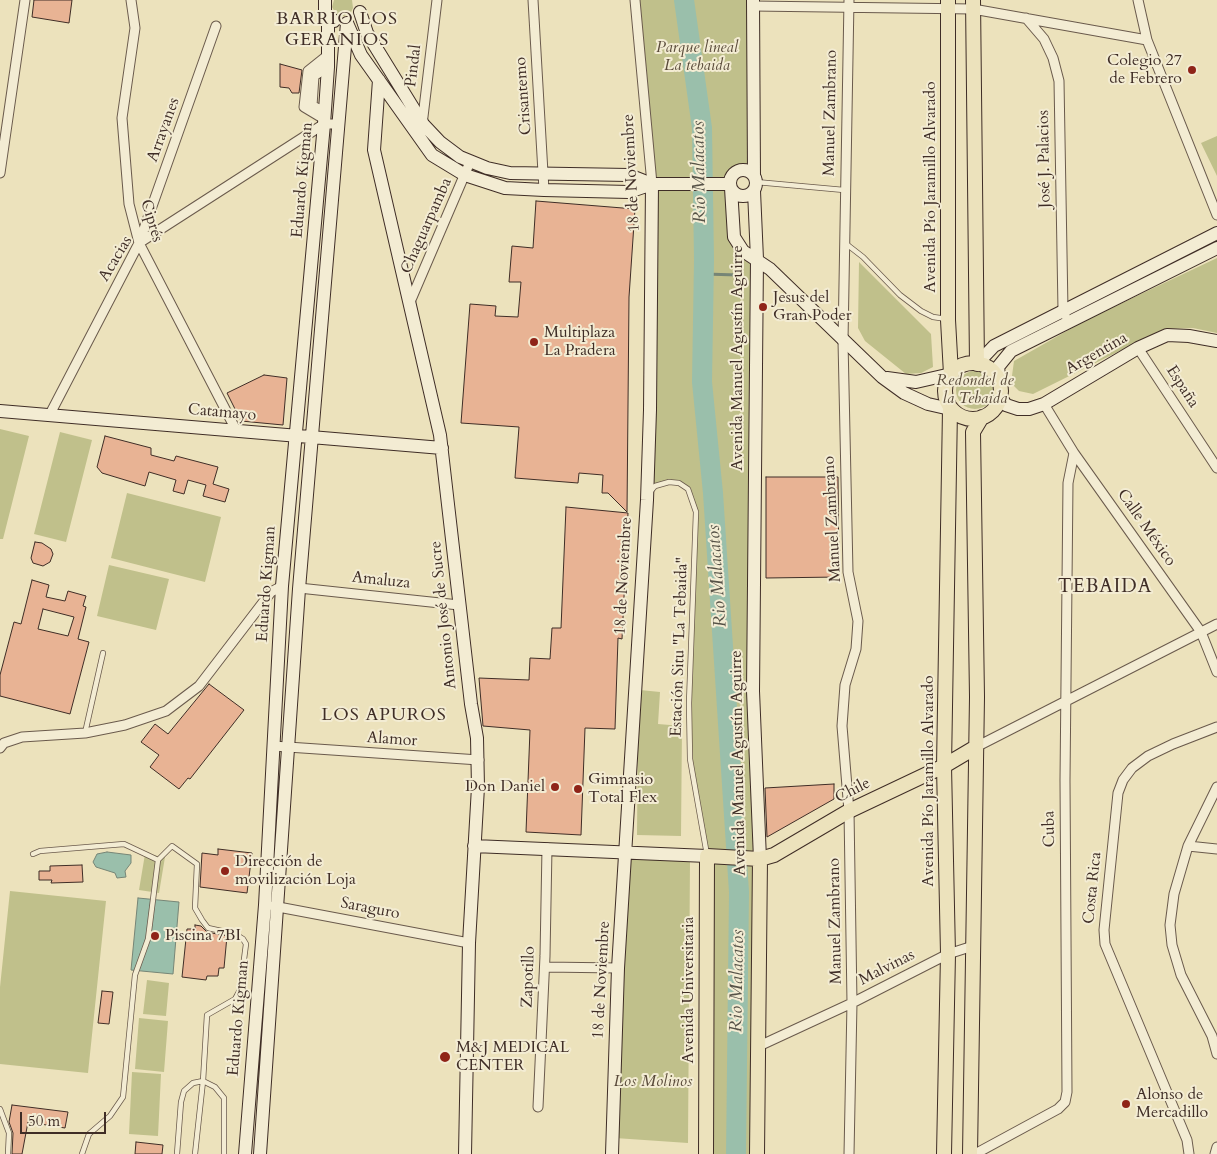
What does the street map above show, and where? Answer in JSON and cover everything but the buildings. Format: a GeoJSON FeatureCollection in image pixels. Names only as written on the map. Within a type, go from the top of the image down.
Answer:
{"type":"FeatureCollection","features":[{"type":"Feature","properties":{"kind":"main road","name":"Avenida Pío Jaramillo Alvarado"},"geometry":{"type":"LineString","coordinates":[[948,4],[948,320],[951,374]]}},
{"type":"Feature","properties":{"kind":"main road"},"geometry":{"type":"LineString","coordinates":[[973,5],[977,364]]}},
{"type":"Feature","properties":{"kind":"main road"},"geometry":{"type":"LineString","coordinates":[[970,1154],[976,747],[973,432],[982,417],[994,409],[1000,390],[989,368],[977,364],[958,367],[947,380],[945,396],[950,408],[966,418],[982,417]]}},
{"type":"Feature","properties":{"kind":"main road","name":"Avenida Pío Jaramillo Alvarado"},"geometry":{"type":"LineString","coordinates":[[944,1154],[948,954],[944,766],[950,408]]}},
{"type":"Feature","properties":{"kind":"main road","name":"Chile"},"geometry":{"type":"LineString","coordinates":[[710,857],[756,859],[774,855],[849,811],[944,766],[976,747]]}},
{"type":"Feature","properties":{"kind":"main road","name":"Avenida Universitaria"},"geometry":{"type":"LineString","coordinates":[[706,1154],[710,857]]}},
{"type":"Feature","properties":{"kind":"main road","name":"Avenida Manuel Agustín Aguirre"},"geometry":{"type":"LineString","coordinates":[[756,859],[757,1154]]}},
{"type":"Feature","properties":{"kind":"street"},"geometry":{"type":"LineString","coordinates":[[0,174],[25,0]]}},
{"type":"Feature","properties":{"kind":"street","name":"Ciprés"},"geometry":{"type":"LineString","coordinates":[[132,0],[135,28],[122,118],[129,204],[139,243],[236,430]]}},
{"type":"Feature","properties":{"kind":"street","name":"Eduardo Kigman"},"geometry":{"type":"LineString","coordinates":[[245,1154],[265,905],[282,586],[325,118],[328,16],[324,8],[325,0]]}},
{"type":"Feature","properties":{"kind":"street","name":"Pindal"},"geometry":{"type":"LineString","coordinates":[[420,129],[438,0]]}},
{"type":"Feature","properties":{"kind":"street","name":"Crisantemo"},"geometry":{"type":"LineString","coordinates":[[533,0],[544,190]]}},
{"type":"Feature","properties":{"kind":"street","name":"18 de Noviembre"},"geometry":{"type":"LineString","coordinates":[[612,1154],[618,968],[647,500],[657,184],[635,0]]}},
{"type":"Feature","properties":{"kind":"street"},"geometry":{"type":"LineString","coordinates":[[1138,0],[1148,40],[1217,215]]}},
{"type":"Feature","properties":{"kind":"street"},"geometry":{"type":"LineString","coordinates":[[753,3],[973,5],[1026,18],[1148,40]]}},
{"type":"Feature","properties":{"kind":"street","name":"Avenida Manuel Agustín Aguirre"},"geometry":{"type":"LineString","coordinates":[[753,3],[757,258],[753,691],[756,859]]}},
{"type":"Feature","properties":{"kind":"street","name":"Manuel Zambrano"},"geometry":{"type":"LineString","coordinates":[[848,4],[843,341],[848,572],[858,621],[856,649],[845,685],[842,726],[849,811],[852,1003],[849,1154]]}},
{"type":"Feature","properties":{"kind":"street"},"geometry":{"type":"LineString","coordinates":[[328,16],[334,22],[347,23],[354,19],[360,6]]}},
{"type":"Feature","properties":{"kind":"street"},"geometry":{"type":"LineString","coordinates":[[360,6],[366,33],[432,154],[465,175],[505,188],[628,192],[657,184],[728,185],[740,196],[747,196],[755,183],[746,170],[738,170],[732,175],[728,185],[734,237],[743,250],[757,258],[775,273],[882,377],[904,393],[928,404],[950,408]]}},
{"type":"Feature","properties":{"kind":"street","name":"José J. Palacios"},"geometry":{"type":"LineString","coordinates":[[1026,18],[1044,39],[1053,58],[1059,81],[1065,316]]}},
{"type":"Feature","properties":{"kind":"street"},"geometry":{"type":"LineString","coordinates":[[347,23],[361,55],[379,80],[420,129],[470,162],[510,173],[544,172],[629,175],[657,184]]}},
{"type":"Feature","properties":{"kind":"street","name":"Eduardo Kigman"},"geometry":{"type":"LineString","coordinates":[[260,1154],[299,588],[347,23]]}},
{"type":"Feature","properties":{"kind":"street","name":"Arrayanes"},"geometry":{"type":"LineString","coordinates":[[139,243],[216,26]]}},
{"type":"Feature","properties":{"kind":"street"},"geometry":{"type":"LineString","coordinates":[[328,61],[308,71],[304,107],[338,124]]}},
{"type":"Feature","properties":{"kind":"street","name":"Antonio José de Sucre"},"geometry":{"type":"LineString","coordinates":[[379,80],[374,150],[442,448],[479,760],[470,943],[465,1154]]}},
{"type":"Feature","properties":{"kind":"street"},"geometry":{"type":"LineString","coordinates":[[0,97],[11,98]]}},
{"type":"Feature","properties":{"kind":"street","name":"Acacias"},"geometry":{"type":"LineString","coordinates":[[49,416],[139,243],[325,118]]}},
{"type":"Feature","properties":{"kind":"street","name":"Chaguarpamba"},"geometry":{"type":"LineString","coordinates":[[410,302],[470,162]]}},
{"type":"Feature","properties":{"kind":"street"},"geometry":{"type":"LineString","coordinates":[[1000,390],[998,367],[1011,351],[1065,316],[1217,233]]}},
{"type":"Feature","properties":{"kind":"street"},"geometry":{"type":"LineString","coordinates":[[977,364],[994,346],[1217,248]]}},
{"type":"Feature","properties":{"kind":"street","name":"Argentina"},"geometry":{"type":"LineString","coordinates":[[1000,390],[1006,404],[1018,409],[1029,409],[1044,404],[1138,348],[1167,335],[1189,336],[1217,341]]}},
{"type":"Feature","properties":{"kind":"street","name":"España"},"geometry":{"type":"LineString","coordinates":[[1138,348],[1217,468]]}},
{"type":"Feature","properties":{"kind":"street"},"geometry":{"type":"LineString","coordinates":[[882,377],[916,382],[951,374]]}},
{"type":"Feature","properties":{"kind":"street","name":"Calle México"},"geometry":{"type":"LineString","coordinates":[[1044,404],[1074,453],[1201,632],[1217,672]]}},
{"type":"Feature","properties":{"kind":"street","name":"Catamayo"},"geometry":{"type":"LineString","coordinates":[[0,412],[442,448]]}},
{"type":"Feature","properties":{"kind":"street","name":"Cuba"},"geometry":{"type":"LineString","coordinates":[[975,1154],[1058,1109],[1064,1102],[1067,1092],[1066,703],[1068,483],[1074,453]]}},
{"type":"Feature","properties":{"kind":"street"},"geometry":{"type":"LineString","coordinates":[[0,748],[4,743],[22,737],[85,732],[125,725],[166,711],[199,686],[271,592],[282,586],[299,588]]}},
{"type":"Feature","properties":{"kind":"street","name":"Amaluza"},"geometry":{"type":"LineString","coordinates":[[299,588],[460,605]]}},
{"type":"Feature","properties":{"kind":"street","name":"Chile"},"geometry":{"type":"LineString","coordinates":[[976,747],[1066,703],[1217,624]]}},
{"type":"Feature","properties":{"kind":"street","name":"Costa Rica"},"geometry":{"type":"LineString","coordinates":[[1189,1154],[1187,1140],[1105,944],[1104,930],[1118,793],[1123,780],[1132,768],[1148,756],[1217,727]]}},
{"type":"Feature","properties":{"kind":"street","name":"Alamor"},"geometry":{"type":"LineString","coordinates":[[273,746],[479,760]]}},
{"type":"Feature","properties":{"kind":"street"},"geometry":{"type":"LineString","coordinates":[[1217,787],[1188,846],[1174,894],[1170,925],[1172,945],[1181,975],[1215,1037],[1217,1054]]}},
{"type":"Feature","properties":{"kind":"street","name":"Chile"},"geometry":{"type":"LineString","coordinates":[[474,846],[710,857]]}},
{"type":"Feature","properties":{"kind":"street"},"geometry":{"type":"LineString","coordinates":[[1188,846],[1217,849]]}},
{"type":"Feature","properties":{"kind":"street","name":"Zapotillo"},"geometry":{"type":"LineString","coordinates":[[538,1107],[545,966],[548,848]]}},
{"type":"Feature","properties":{"kind":"street","name":"Saraguro"},"geometry":{"type":"LineString","coordinates":[[265,905],[470,943]]}},
{"type":"Feature","properties":{"kind":"street","name":"Malvinas"},"geometry":{"type":"LineString","coordinates":[[757,1047],[852,1003],[948,954],[973,946]]}},
{"type":"Feature","properties":{"kind":"street"},"geometry":{"type":"LineString","coordinates":[[545,966],[618,968]]}},
{"type":"Feature","properties":{"kind":"street"},"geometry":{"type":"LineString","coordinates":[[1214,1154],[1217,1147]]}},
{"type":"Feature","properties":{"kind":"lane"},"geometry":{"type":"LineString","coordinates":[[755,183],[844,190]]}},
{"type":"Feature","properties":{"kind":"lane"},"geometry":{"type":"LineString","coordinates":[[844,242],[863,257],[900,295],[921,311],[933,318],[948,320]]}},
{"type":"Feature","properties":{"kind":"lane","name":"Estación Situ \"La Tebaida\""},"geometry":{"type":"LineString","coordinates":[[647,500],[655,486],[669,482],[680,484],[688,489],[696,512],[689,702],[690,759],[710,857]]}},
{"type":"Feature","properties":{"kind":"lane"},"geometry":{"type":"LineString","coordinates":[[85,732],[103,653]]}},
{"type":"Feature","properties":{"kind":"lane"},"geometry":{"type":"LineString","coordinates":[[33,854],[40,850],[124,844],[158,860]]}},
{"type":"Feature","properties":{"kind":"lane"},"geometry":{"type":"LineString","coordinates":[[82,1154],[89,1134],[118,1107],[123,1097],[135,975],[148,939],[158,860],[172,846],[197,864],[196,908],[208,928],[235,934],[243,939],[246,944],[240,990],[235,999],[207,1015],[204,1081],[195,1154]]}},
{"type":"Feature","properties":{"kind":"lane"},"geometry":{"type":"LineString","coordinates":[[177,1154],[181,1102],[184,1091],[193,1084],[204,1081],[215,1087],[224,1098],[224,1154]]}},
{"type":"Feature","properties":{"kind":"lane"},"geometry":{"type":"LineString","coordinates":[[0,1109],[9,1133],[8,1154]]}},
{"type":"Feature","properties":{"kind":"green space"},"geometry":{"type":"Polygon","coordinates":[[[334,0],[352,0],[353,8],[351,12],[344,16],[336,14],[332,7],[334,0]]]}},
{"type":"Feature","properties":{"kind":"green space","name":"Parque lineal La tebaida"},"geometry":{"type":"Polygon","coordinates":[[[635,0],[753,0],[749,171],[735,172],[730,181],[734,237],[751,256],[757,1154],[706,1154],[707,856],[691,775],[689,703],[696,512],[688,489],[679,483],[655,486],[650,493],[652,184],[635,0]]]}},
{"type":"Feature","properties":{"kind":"green space"},"geometry":{"type":"Polygon","coordinates":[[[1217,136],[1217,176],[1201,143],[1217,136]]]}},
{"type":"Feature","properties":{"kind":"green space"},"geometry":{"type":"Polygon","coordinates":[[[1217,258],[1217,333],[1193,328],[1164,329],[1033,394],[1019,391],[1011,383],[1014,361],[1086,320],[1217,258]]]}},
{"type":"Feature","properties":{"kind":"green space"},"geometry":{"type":"Polygon","coordinates":[[[859,262],[931,334],[933,367],[921,373],[906,374],[865,341],[858,328],[859,262]]]}},
{"type":"Feature","properties":{"kind":"green space","name":"Redondel de la Tebaida"},"geometry":{"type":"Polygon","coordinates":[[[975,371],[989,376],[994,390],[989,404],[975,409],[961,404],[956,390],[961,376],[975,371]]]}},
{"type":"Feature","properties":{"kind":"green space"},"geometry":{"type":"Polygon","coordinates":[[[0,429],[29,436],[3,539],[0,539],[0,429]]]}},
{"type":"Feature","properties":{"kind":"green space"},"geometry":{"type":"Polygon","coordinates":[[[60,432],[92,440],[66,542],[34,534],[60,432]]]}},
{"type":"Feature","properties":{"kind":"green space"},"geometry":{"type":"Polygon","coordinates":[[[127,493],[221,517],[205,582],[111,558],[127,493]]]}},
{"type":"Feature","properties":{"kind":"green space"},"geometry":{"type":"Polygon","coordinates":[[[109,565],[169,579],[156,630],[97,616],[109,565]]]}},
{"type":"Feature","properties":{"kind":"green space"},"geometry":{"type":"Polygon","coordinates":[[[640,690],[660,692],[658,724],[682,726],[681,836],[637,835],[640,690]]]}},
{"type":"Feature","properties":{"kind":"green space"},"geometry":{"type":"Polygon","coordinates":[[[145,854],[165,857],[159,893],[139,890],[145,854]]]}},
{"type":"Feature","properties":{"kind":"green space","name":"Los Molinos"},"geometry":{"type":"Polygon","coordinates":[[[625,857],[690,860],[688,1143],[615,1138],[625,857]]]}},
{"type":"Feature","properties":{"kind":"green space"},"geometry":{"type":"Polygon","coordinates":[[[10,891],[106,901],[88,1073],[0,1064],[0,987],[10,891]]]}},
{"type":"Feature","properties":{"kind":"green space"},"geometry":{"type":"Polygon","coordinates":[[[147,980],[169,983],[166,1016],[143,1014],[147,980]]]}},
{"type":"Feature","properties":{"kind":"green space"},"geometry":{"type":"Polygon","coordinates":[[[139,1018],[168,1021],[164,1072],[135,1069],[139,1018]]]}},
{"type":"Feature","properties":{"kind":"green space"},"geometry":{"type":"Polygon","coordinates":[[[132,1072],[161,1074],[158,1136],[129,1134],[132,1072]]]}},
{"type":"Feature","properties":{"kind":"shaded area"},"geometry":{"type":"Polygon","coordinates":[[[107,852],[131,855],[131,863],[125,871],[126,877],[117,878],[115,873],[96,867],[93,862],[97,854],[107,852]]]}},
{"type":"Feature","properties":{"kind":"shaded area","name":"Piscina 7BI"},"geometry":{"type":"Polygon","coordinates":[[[138,898],[179,902],[173,974],[131,970],[138,898]]]}},
{"type":"Feature","properties":{"kind":"waterway","name":"Rio Malacatos"},"geometry":{"type":"LineString","coordinates":[[684,0],[702,128],[704,260],[702,382],[713,493],[739,892],[736,1154]]}},
{"type":"Feature","properties":{"kind":"waterway"},"geometry":{"type":"LineString","coordinates":[[704,274],[738,275]]}},
{"type":"Feature","properties":{"kind":"place","name":"Colegio 27 de Febrero"},"geometry":{"type":"Point","coordinates":[1192,70]}},
{"type":"Feature","properties":{"kind":"place","name":"Jesus del Gran Poder"},"geometry":{"type":"Point","coordinates":[763,307]}},
{"type":"Feature","properties":{"kind":"place","name":"Multiplaza La Pradera"},"geometry":{"type":"Point","coordinates":[534,342]}},
{"type":"Feature","properties":{"kind":"place","name":"Don Daniel"},"geometry":{"type":"Point","coordinates":[555,787]}},
{"type":"Feature","properties":{"kind":"place","name":"Gimnasio Total Flex"},"geometry":{"type":"Point","coordinates":[578,789]}},
{"type":"Feature","properties":{"kind":"place","name":"Dirección de movilización Loja"},"geometry":{"type":"Point","coordinates":[225,871]}},
{"type":"Feature","properties":{"kind":"place","name":"Piscina 7BI"},"geometry":{"type":"Point","coordinates":[155,936]}},
{"type":"Feature","properties":{"kind":"place","name":"M&J MEDICAL CENTER"},"geometry":{"type":"Point","coordinates":[445,1057]}},
{"type":"Feature","properties":{"kind":"place","name":"Alonso de Mercadillo"},"geometry":{"type":"Point","coordinates":[1126,1104]}},
{"type":"Feature","properties":{"kind":"district","name":"BARRIO LOS GERANIOS"},"geometry":{"type":"Point","coordinates":[337,30]}},
{"type":"Feature","properties":{"kind":"district","name":"TEBAIDA"},"geometry":{"type":"Point","coordinates":[1105,588]}},
{"type":"Feature","properties":{"kind":"district","name":"LOS APUROS"},"geometry":{"type":"Point","coordinates":[384,716]}}]}
